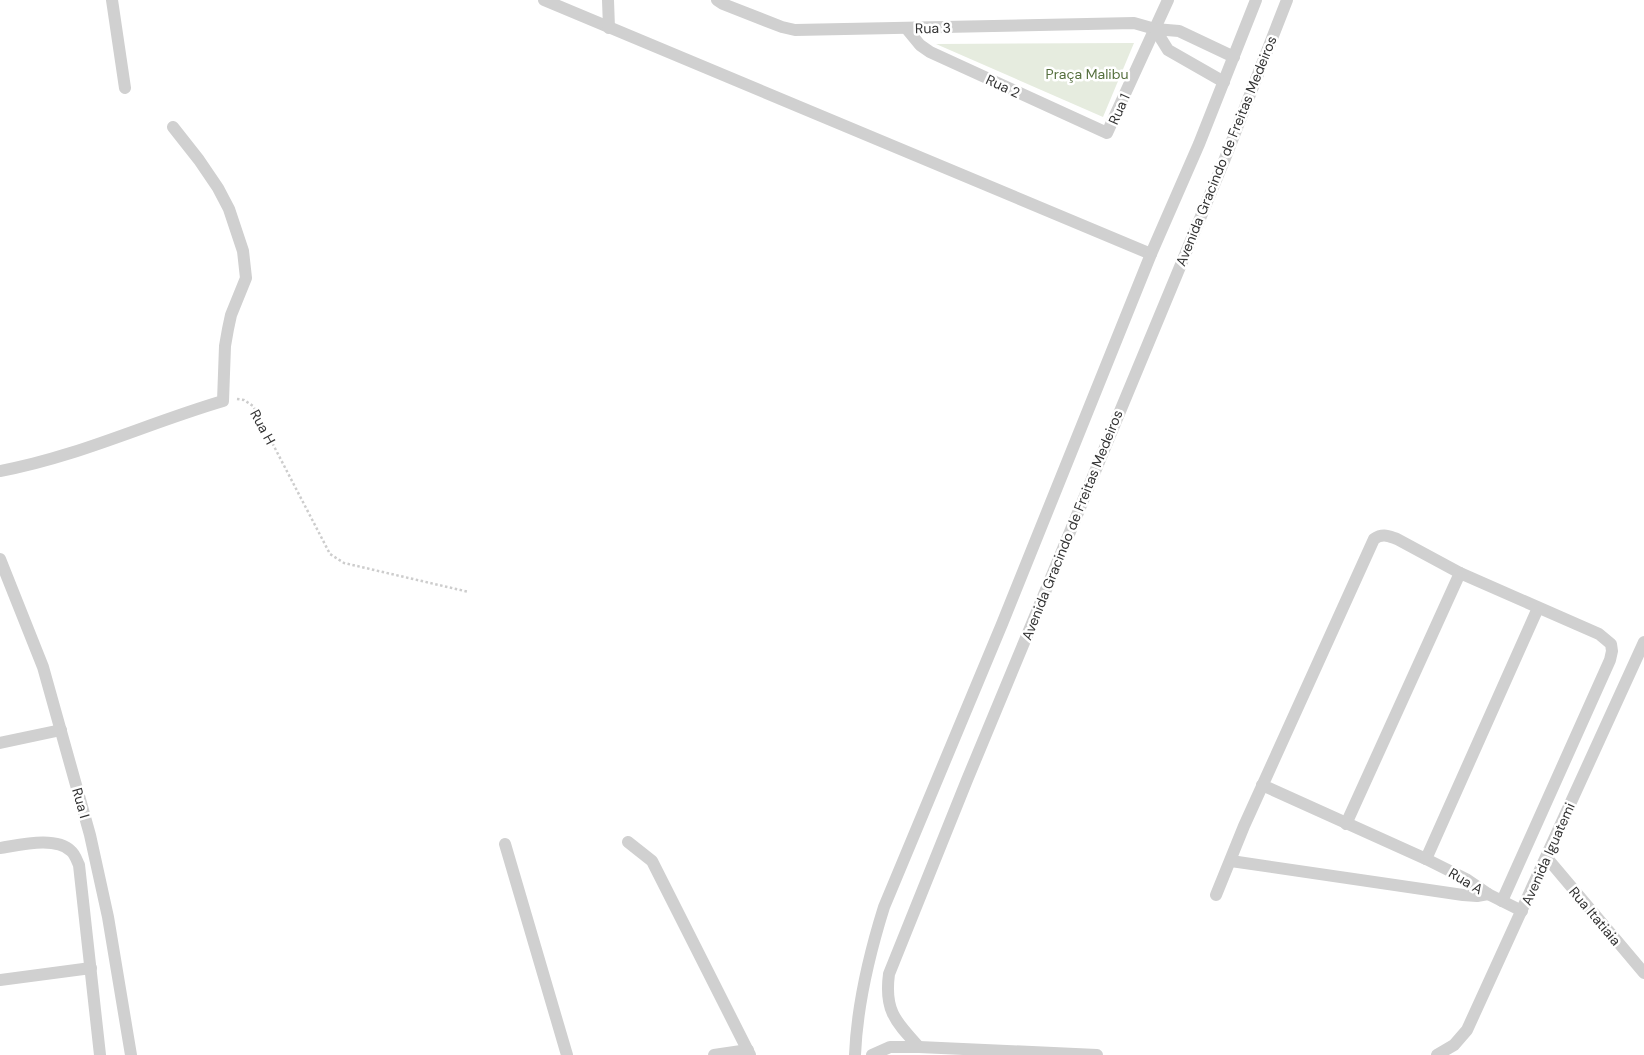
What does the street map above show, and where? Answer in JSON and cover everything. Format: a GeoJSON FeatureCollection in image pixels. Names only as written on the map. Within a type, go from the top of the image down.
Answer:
{"type":"FeatureCollection","features":[{"type":"Feature","properties":{"kind":"street"},"geometry":{"type":"LineString","coordinates":[[112,0],[124,88]]}},
{"type":"Feature","properties":{"kind":"street"},"geometry":{"type":"LineString","coordinates":[[544,0],[1151,254]]}},
{"type":"Feature","properties":{"kind":"street"},"geometry":{"type":"LineString","coordinates":[[608,0],[609,28]]}},
{"type":"Feature","properties":{"kind":"street","name":"Rua 3"},"geometry":{"type":"LineString","coordinates":[[717,0],[790,30],[1134,23],[1155,29],[1179,31],[1234,57]]}},
{"type":"Feature","properties":{"kind":"street","name":"Rua 1"},"geometry":{"type":"LineString","coordinates":[[1107,134],[1168,0]]}},
{"type":"Feature","properties":{"kind":"street","name":"Avenida Gracindo de Freitas Medeiros"},"geometry":{"type":"LineString","coordinates":[[856,1055],[863,988],[873,943],[884,907],[1002,624],[1256,0]]}},
{"type":"Feature","properties":{"kind":"street","name":"Avenida Gracindo de Freitas Medeiros"},"geometry":{"type":"LineString","coordinates":[[919,1047],[899,1025],[892,1012],[888,996],[889,974],[971,770],[1226,156],[1287,0]]}},
{"type":"Feature","properties":{"kind":"street","name":"Rua 2"},"geometry":{"type":"LineString","coordinates":[[906,28],[920,45],[930,52],[1107,134]]}},
{"type":"Feature","properties":{"kind":"street"},"geometry":{"type":"LineString","coordinates":[[1155,29],[1168,50],[1224,82]]}},
{"type":"Feature","properties":{"kind":"street"},"geometry":{"type":"LineString","coordinates":[[0,471],[36,464],[100,444],[223,401],[225,346],[228,329],[246,278],[243,250],[229,209],[218,188],[199,160],[172,127]]}},
{"type":"Feature","properties":{"kind":"street"},"geometry":{"type":"LineString","coordinates":[[1216,895],[1262,785],[1374,539],[1380,535],[1387,535],[1460,573],[1599,634],[1611,644],[1610,660],[1502,901]]}},
{"type":"Feature","properties":{"kind":"street","name":"Rua I"},"geometry":{"type":"LineString","coordinates":[[0,559],[43,667],[90,835],[108,917],[131,1055]]}},
{"type":"Feature","properties":{"kind":"street"},"geometry":{"type":"LineString","coordinates":[[1346,824],[1460,573]]}},
{"type":"Feature","properties":{"kind":"street"},"geometry":{"type":"LineString","coordinates":[[1426,859],[1538,608]]}},
{"type":"Feature","properties":{"kind":"street","name":"Avenida Iguatemi"},"geometry":{"type":"LineString","coordinates":[[1437,1055],[1454,1044],[1467,1030],[1644,642]]}},
{"type":"Feature","properties":{"kind":"street"},"geometry":{"type":"LineString","coordinates":[[0,743],[61,730]]}},
{"type":"Feature","properties":{"kind":"street","name":"Rua A"},"geometry":{"type":"LineString","coordinates":[[1262,785],[1426,859],[1466,879],[1488,894]]}},
{"type":"Feature","properties":{"kind":"street"},"geometry":{"type":"LineString","coordinates":[[0,848],[44,842],[60,844],[72,851],[79,865],[100,1055]]}},
{"type":"Feature","properties":{"kind":"street"},"geometry":{"type":"LineString","coordinates":[[628,842],[652,861],[749,1053],[714,1055]]}},
{"type":"Feature","properties":{"kind":"street"},"geometry":{"type":"LineString","coordinates":[[505,844],[567,1055]]}},
{"type":"Feature","properties":{"kind":"street","name":"Rua Itatiaia"},"geometry":{"type":"LineString","coordinates":[[1547,858],[1644,974]]}},
{"type":"Feature","properties":{"kind":"street","name":"Rua A"},"geometry":{"type":"LineString","coordinates":[[1231,861],[1463,895],[1477,896],[1488,894]]}},
{"type":"Feature","properties":{"kind":"street"},"geometry":{"type":"LineString","coordinates":[[1488,894],[1522,911]]}},
{"type":"Feature","properties":{"kind":"street"},"geometry":{"type":"LineString","coordinates":[[0,980],[91,968]]}},
{"type":"Feature","properties":{"kind":"street"},"geometry":{"type":"LineString","coordinates":[[872,1055],[890,1047],[1097,1055]]}},
{"type":"Feature","properties":{"kind":"path","name":"Rua H"},"geometry":{"type":"LineString","coordinates":[[223,401],[244,400],[253,406],[330,554],[335,558],[344,563],[469,592]]}},
{"type":"Feature","properties":{"kind":"green space","name":"Praça Malibu"},"geometry":{"type":"Polygon","coordinates":[[[1134,43],[1103,117],[936,44],[1134,43]]]}}]}
